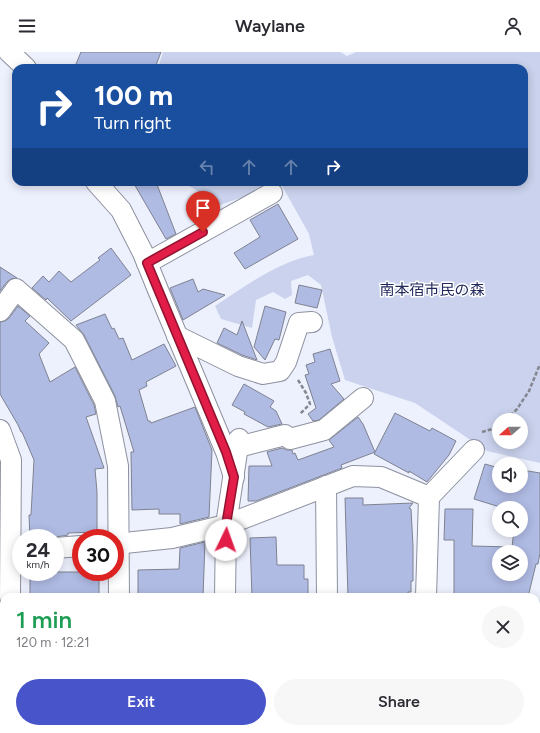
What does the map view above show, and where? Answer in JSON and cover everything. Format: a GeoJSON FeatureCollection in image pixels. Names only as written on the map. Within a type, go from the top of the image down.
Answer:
{"type":"FeatureCollection","features":[{"type":"Feature","properties":{"kind":"street"},"geometry":{"type":"LineString","coordinates":[[0,66],[9,52],[22,64]]}},
{"type":"Feature","properties":{"kind":"street"},"geometry":{"type":"LineString","coordinates":[[100,186],[122,210],[147,263],[226,452],[234,477]]}},
{"type":"Feature","properties":{"kind":"street"},"geometry":{"type":"LineString","coordinates":[[147,263],[272,193]]}},
{"type":"Feature","properties":{"kind":"street"},"geometry":{"type":"LineString","coordinates":[[0,311],[16,289],[74,340],[105,401],[118,466],[117,529]]}},
{"type":"Feature","properties":{"kind":"street"},"geometry":{"type":"LineString","coordinates":[[177,336],[238,366],[263,374],[280,371],[286,362],[299,323],[312,322]]}},
{"type":"Feature","properties":{"kind":"street"},"geometry":{"type":"LineString","coordinates":[[226,593],[226,525],[239,443],[285,435],[290,439],[324,430],[362,398]]}},
{"type":"Feature","properties":{"kind":"street"},"geometry":{"type":"LineString","coordinates":[[0,430],[11,460],[10,593]]}},
{"type":"Feature","properties":{"kind":"street"},"geometry":{"type":"LineString","coordinates":[[426,593],[428,497],[474,450]]}},
{"type":"Feature","properties":{"kind":"street"},"geometry":{"type":"LineString","coordinates":[[124,543],[172,538],[226,525],[353,476],[381,477],[428,497]]}},
{"type":"Feature","properties":{"kind":"street"},"geometry":{"type":"LineString","coordinates":[[326,486],[326,593]]}},
{"type":"Feature","properties":{"kind":"street"},"geometry":{"type":"LineString","coordinates":[[119,581],[120,593]]}},
{"type":"Feature","properties":{"kind":"path"},"geometry":{"type":"LineString","coordinates":[[286,362],[306,393],[310,404],[296,418],[299,437]]}},
{"type":"Feature","properties":{"kind":"path"},"geometry":{"type":"LineString","coordinates":[[513,413],[529,391],[540,364]]}},
{"type":"Feature","properties":{"kind":"green space","name":"南本宿市民の森"},"geometry":{"type":"Polygon","coordinates":[[[163,52],[340,52],[347,56],[356,52],[540,52],[540,463],[528,460],[528,457],[514,457],[487,451],[415,403],[345,380],[332,337],[321,285],[308,275],[291,281],[292,295],[285,299],[273,292],[256,300],[252,328],[221,319],[215,306],[250,283],[275,269],[300,258],[314,255],[309,234],[282,186],[528,186],[528,64],[159,64],[163,52]]]}},
{"type":"Feature","properties":{"kind":"green space","name":"南本宿市民の森"},"geometry":{"type":"Polygon","coordinates":[[[189,186],[275,186],[220,205],[189,186]]]}},
{"type":"Feature","properties":{"kind":"building"},"geometry":{"type":"Polygon","coordinates":[[[81,52],[161,52],[156,64],[76,64],[81,52]]]}},
{"type":"Feature","properties":{"kind":"building"},"geometry":{"type":"Polygon","coordinates":[[[135,186],[158,186],[176,234],[166,239],[135,186]]]}},
{"type":"Feature","properties":{"kind":"building"},"geometry":{"type":"Polygon","coordinates":[[[278,204],[298,239],[245,269],[234,253],[260,237],[250,220],[278,204]]]}},
{"type":"Feature","properties":{"kind":"building"},"geometry":{"type":"Polygon","coordinates":[[[111,248],[131,275],[71,321],[47,298],[46,300],[32,288],[43,276],[49,282],[59,271],[71,282],[100,260],[98,258],[111,248]]]}},
{"type":"Feature","properties":{"kind":"building"},"geometry":{"type":"Polygon","coordinates":[[[0,267],[17,278],[11,279],[7,282],[0,291],[0,267]]]}},
{"type":"Feature","properties":{"kind":"building"},"geometry":{"type":"Polygon","coordinates":[[[193,279],[198,292],[203,289],[225,295],[183,320],[170,288],[193,279]]]}},
{"type":"Feature","properties":{"kind":"building"},"geometry":{"type":"Polygon","coordinates":[[[299,285],[322,290],[317,308],[295,303],[299,285]]]}},
{"type":"Feature","properties":{"kind":"building"},"geometry":{"type":"Polygon","coordinates":[[[18,306],[30,316],[25,321],[49,343],[39,354],[50,382],[75,367],[94,405],[96,414],[86,417],[104,468],[95,469],[97,492],[97,529],[72,529],[72,533],[64,536],[64,529],[30,529],[29,515],[31,515],[34,460],[22,432],[0,394],[0,322],[9,318],[18,306]]]}},
{"type":"Feature","properties":{"kind":"building"},"geometry":{"type":"Polygon","coordinates":[[[265,306],[286,312],[279,340],[275,339],[265,360],[254,347],[265,306]]]}},
{"type":"Feature","properties":{"kind":"building"},"geometry":{"type":"Polygon","coordinates":[[[105,314],[112,329],[114,328],[119,339],[123,338],[132,360],[164,344],[176,366],[146,382],[147,386],[139,390],[148,421],[151,423],[195,407],[212,450],[209,517],[180,524],[180,514],[159,514],[159,509],[132,510],[131,452],[134,452],[120,406],[118,407],[115,396],[84,335],[76,325],[105,314]]]}},
{"type":"Feature","properties":{"kind":"building"},"geometry":{"type":"Polygon","coordinates":[[[242,321],[257,360],[242,355],[217,343],[224,328],[237,335],[242,321]]]}},
{"type":"Feature","properties":{"kind":"building"},"geometry":{"type":"Polygon","coordinates":[[[330,349],[340,381],[331,384],[344,399],[319,420],[313,421],[308,414],[316,408],[305,375],[309,374],[306,365],[315,362],[313,354],[330,349]]]}},
{"type":"Feature","properties":{"kind":"building"},"geometry":{"type":"Polygon","coordinates":[[[244,384],[274,401],[270,407],[276,411],[282,424],[268,427],[244,414],[245,412],[232,405],[244,384]]]}},
{"type":"Feature","properties":{"kind":"building"},"geometry":{"type":"Polygon","coordinates":[[[395,413],[430,431],[432,428],[456,441],[449,455],[427,482],[409,471],[409,473],[374,454],[395,413]]]}},
{"type":"Feature","properties":{"kind":"building"},"geometry":{"type":"Polygon","coordinates":[[[358,417],[363,424],[375,452],[341,465],[342,468],[256,501],[248,501],[249,466],[272,466],[267,452],[282,448],[292,450],[293,454],[295,453],[298,460],[334,447],[329,440],[358,417]]]}},
{"type":"Feature","properties":{"kind":"building"},"geometry":{"type":"Polygon","coordinates":[[[485,464],[492,466],[492,493],[528,493],[528,471],[540,473],[540,553],[538,564],[536,564],[529,593],[454,593],[454,540],[444,540],[445,509],[473,509],[472,546],[492,546],[492,581],[528,581],[528,545],[512,545],[513,537],[528,537],[528,501],[492,501],[492,505],[474,499],[485,464]]]}},
{"type":"Feature","properties":{"kind":"building"},"geometry":{"type":"Polygon","coordinates":[[[345,498],[363,498],[363,505],[413,503],[409,508],[411,509],[413,546],[413,581],[411,581],[411,592],[348,593],[345,498]]]}},
{"type":"Feature","properties":{"kind":"building"},"geometry":{"type":"Polygon","coordinates":[[[276,537],[277,565],[304,565],[304,579],[308,579],[308,593],[252,593],[250,538],[276,537]]]}},
{"type":"Feature","properties":{"kind":"building"},"geometry":{"type":"Polygon","coordinates":[[[205,542],[203,593],[138,593],[138,570],[179,569],[180,548],[205,542]]]}},
{"type":"Feature","properties":{"kind":"building"},"geometry":{"type":"Polygon","coordinates":[[[64,572],[72,572],[72,581],[99,581],[99,593],[30,593],[30,581],[64,581],[64,572]]]}},
{"type":"Feature","properties":{"kind":"route"},"geometry":{"type":"LineString","coordinates":[[203,232],[147,263],[192,368],[226,452],[234,477],[226,525],[226,540]]}}]}
